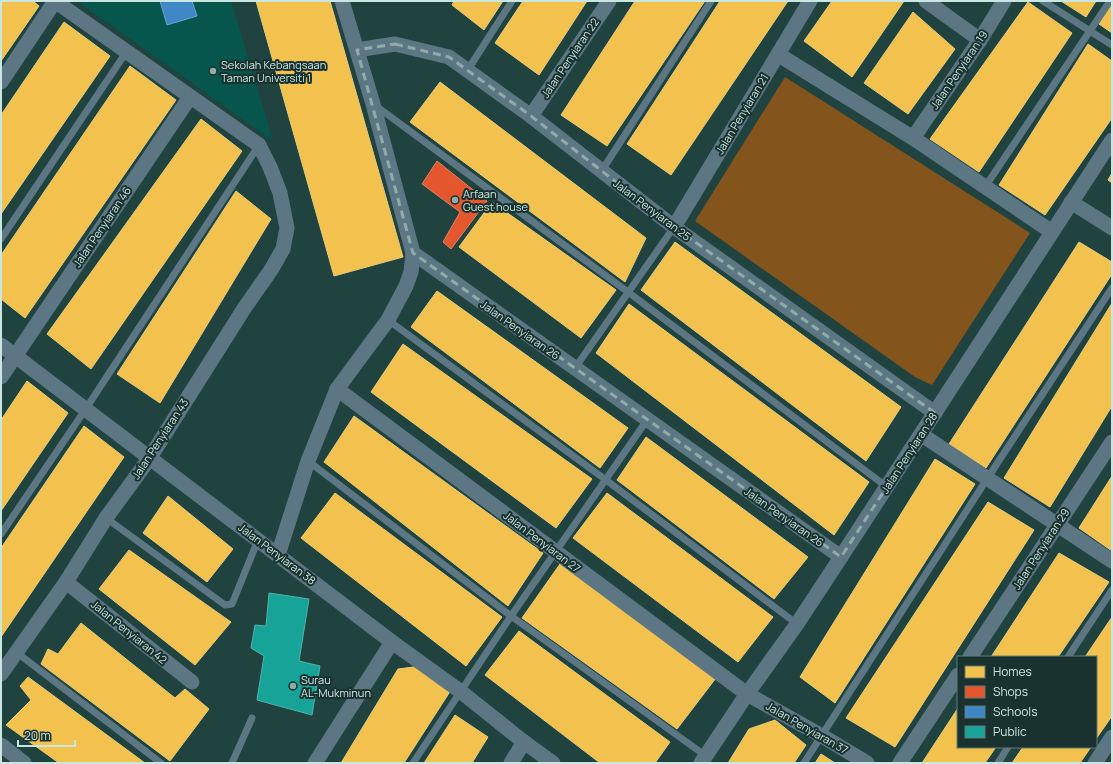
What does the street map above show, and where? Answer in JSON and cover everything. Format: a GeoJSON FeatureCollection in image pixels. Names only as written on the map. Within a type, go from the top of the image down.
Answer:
{"type":"FeatureCollection","features":[{"type":"Feature","properties":{"kind":"street"},"geometry":{"type":"LineString","coordinates":[[1,82],[55,1],[259,145]]}},
{"type":"Feature","properties":{"kind":"street"},"geometry":{"type":"LineString","coordinates":[[278,555],[308,461],[337,389],[388,320],[406,286],[411,272],[413,253],[373,104],[342,1]]}},
{"type":"Feature","properties":{"kind":"street","name":"Jalan Penyiaran 22"},"geometry":{"type":"LineString","coordinates":[[531,116],[609,1]]}},
{"type":"Feature","properties":{"kind":"street","name":"Jalan Penyiaran 21"},"geometry":{"type":"LineString","coordinates":[[674,227],[779,55],[810,1]]}},
{"type":"Feature","properties":{"kind":"street"},"geometry":{"type":"LineString","coordinates":[[926,1],[980,40]]}},
{"type":"Feature","properties":{"kind":"street","name":"Jalan Penyiaran 19"},"geometry":{"type":"LineString","coordinates":[[913,138],[980,40],[1001,2]]}},
{"type":"Feature","properties":{"kind":"street","name":"Jalan Penyiaran 25"},"geometry":{"type":"LineString","coordinates":[[357,50],[395,44],[449,57],[531,116],[601,172],[674,227],[935,413]]}},
{"type":"Feature","properties":{"kind":"street"},"geometry":{"type":"LineString","coordinates":[[779,55],[913,138],[1052,232]]}},
{"type":"Feature","properties":{"kind":"street","name":"Jalan Penyiaran 46"},"geometry":{"type":"LineString","coordinates":[[1,377],[190,97]]}},
{"type":"Feature","properties":{"kind":"street","name":"Jalan Penyiaran 28"},"geometry":{"type":"LineString","coordinates":[[703,759],[797,624],[888,487],[1112,140]]}},
{"type":"Feature","properties":{"kind":"street","name":"Jalan Penyiaran 43"},"geometry":{"type":"LineString","coordinates":[[1,674],[66,582],[106,518],[149,458],[245,307],[271,270],[283,249],[287,228],[280,193],[270,167],[259,145]]}},
{"type":"Feature","properties":{"kind":"street"},"geometry":{"type":"LineString","coordinates":[[1072,202],[1112,228]]}},
{"type":"Feature","properties":{"kind":"street","name":"Jalan Penyiaran 26"},"geometry":{"type":"LineString","coordinates":[[413,253],[841,557]]}},
{"type":"Feature","properties":{"kind":"street","name":"Jalan Penyiaran 38"},"geometry":{"type":"LineString","coordinates":[[1,345],[392,642],[460,691],[553,763]]}},
{"type":"Feature","properties":{"kind":"street","name":"Jalan Penyiaran 27"},"geometry":{"type":"LineString","coordinates":[[337,389],[747,694]]}},
{"type":"Feature","properties":{"kind":"street"},"geometry":{"type":"LineString","coordinates":[[922,435],[1112,561]]}},
{"type":"Feature","properties":{"kind":"street","name":"Jalan Penyiaran 29"},"geometry":{"type":"LineString","coordinates":[[971,656],[1112,442]]}},
{"type":"Feature","properties":{"kind":"street","name":"Jalan Penyiaran 42"},"geometry":{"type":"LineString","coordinates":[[66,582],[192,682]]}},
{"type":"Feature","properties":{"kind":"street"},"geometry":{"type":"LineString","coordinates":[[315,763],[392,642]]}},
{"type":"Feature","properties":{"kind":"street"},"geometry":{"type":"LineString","coordinates":[[900,763],[957,677]]}},
{"type":"Feature","properties":{"kind":"street","name":"Jalan Penyiaran 37"},"geometry":{"type":"LineString","coordinates":[[747,694],[867,763]]}},
{"type":"Feature","properties":{"kind":"street"},"geometry":{"type":"LineString","coordinates":[[1095,763],[1112,737]]}},
{"type":"Feature","properties":{"kind":"street"},"geometry":{"type":"LineString","coordinates":[[511,763],[524,742]]}},
{"type":"Feature","properties":{"kind":"street"},"geometry":{"type":"LineString","coordinates":[[1,745],[24,763]]}},
{"type":"Feature","properties":{"kind":"lane"},"geometry":{"type":"LineString","coordinates":[[467,70],[512,1]]}},
{"type":"Feature","properties":{"kind":"lane"},"geometry":{"type":"LineString","coordinates":[[601,172],[711,1]]}},
{"type":"Feature","properties":{"kind":"lane"},"geometry":{"type":"LineString","coordinates":[[1043,1],[1112,45]]}},
{"type":"Feature","properties":{"kind":"lane"},"geometry":{"type":"LineString","coordinates":[[985,187],[1110,1]]}},
{"type":"Feature","properties":{"kind":"lane"},"geometry":{"type":"LineString","coordinates":[[1,239],[126,51]]}},
{"type":"Feature","properties":{"kind":"lane"},"geometry":{"type":"LineString","coordinates":[[373,104],[628,292],[888,487]]}},
{"type":"Feature","properties":{"kind":"lane"},"geometry":{"type":"LineString","coordinates":[[1,534],[85,410],[259,145]]}},
{"type":"Feature","properties":{"kind":"lane"},"geometry":{"type":"LineString","coordinates":[[574,368],[674,227]]}},
{"type":"Feature","properties":{"kind":"lane"},"geometry":{"type":"LineString","coordinates":[[804,763],[1112,288]]}},
{"type":"Feature","properties":{"kind":"lane"},"geometry":{"type":"LineString","coordinates":[[388,320],[606,480],[797,624]]}},
{"type":"Feature","properties":{"kind":"lane"},"geometry":{"type":"LineString","coordinates":[[413,763],[511,616],[647,420]]}},
{"type":"Feature","properties":{"kind":"lane"},"geometry":{"type":"LineString","coordinates":[[308,461],[511,616],[703,759]]}},
{"type":"Feature","properties":{"kind":"lane"},"geometry":{"type":"LineString","coordinates":[[106,518],[224,605],[232,604],[258,539]]}},
{"type":"Feature","properties":{"kind":"lane"},"geometry":{"type":"LineString","coordinates":[[1069,656],[1112,590]]}},
{"type":"Feature","properties":{"kind":"lane"},"geometry":{"type":"LineString","coordinates":[[16,652],[161,763]]}},
{"type":"Feature","properties":{"kind":"lane"},"geometry":{"type":"LineString","coordinates":[[232,763],[252,718]]}},
{"type":"Feature","properties":{"kind":"lane"},"geometry":{"type":"LineString","coordinates":[[998,763],[1007,748]]}},
{"type":"Feature","properties":{"kind":"highlighted area"},"geometry":{"type":"Polygon","coordinates":[[[395,44],[449,57],[531,116],[674,227],[935,413],[841,557],[413,253],[357,50],[395,44]]]}},
{"type":"Feature","properties":{"kind":"shaded area","name":"Sekolah Kebangsaan Taman Universiti 1"},"geometry":{"type":"Polygon","coordinates":[[[77,1],[231,1],[273,141],[77,1]]]}},
{"type":"Feature","properties":{"kind":"shaded area"},"geometry":{"type":"Polygon","coordinates":[[[785,77],[1030,233],[932,385],[915,377],[695,221],[785,77]]]}},
{"type":"Feature","properties":{"kind":"building: Homes"},"geometry":{"type":"Polygon","coordinates":[[[1,1],[33,1],[39,6],[1,61],[1,1]]]}},
{"type":"Feature","properties":{"kind":"building: Homes"},"geometry":{"type":"Polygon","coordinates":[[[256,1],[330,1],[403,257],[334,276],[256,1]]]}},
{"type":"Feature","properties":{"kind":"building: Homes"},"geometry":{"type":"Polygon","coordinates":[[[454,1],[503,1],[484,30],[452,5],[454,1]]]}},
{"type":"Feature","properties":{"kind":"building: Homes"},"geometry":{"type":"Polygon","coordinates":[[[523,1],[587,1],[539,75],[495,43],[523,1]]]}},
{"type":"Feature","properties":{"kind":"building: Homes"},"geometry":{"type":"Polygon","coordinates":[[[635,1],[705,1],[607,146],[561,115],[635,1]]]}},
{"type":"Feature","properties":{"kind":"building: Homes"},"geometry":{"type":"Polygon","coordinates":[[[720,1],[788,1],[671,175],[627,144],[720,1]]]}},
{"type":"Feature","properties":{"kind":"building: Homes"},"geometry":{"type":"Polygon","coordinates":[[[832,1],[904,1],[852,77],[804,41],[832,1]]]}},
{"type":"Feature","properties":{"kind":"building: Homes"},"geometry":{"type":"Polygon","coordinates":[[[1061,1],[1096,1],[1086,17],[1061,1]]]}},
{"type":"Feature","properties":{"kind":"building: Homes"},"geometry":{"type":"Polygon","coordinates":[[[1028,2],[1072,33],[979,172],[930,139],[1028,2]]]}},
{"type":"Feature","properties":{"kind":"building: Homes"},"geometry":{"type":"Polygon","coordinates":[[[1112,3],[1112,33],[1099,24],[1112,3]]]}},
{"type":"Feature","properties":{"kind":"building: Homes"},"geometry":{"type":"Polygon","coordinates":[[[913,12],[955,49],[908,114],[864,83],[913,12]]]}},
{"type":"Feature","properties":{"kind":"building: Homes"},"geometry":{"type":"Polygon","coordinates":[[[64,22],[110,56],[1,214],[1,115],[64,22]]]}},
{"type":"Feature","properties":{"kind":"building: Homes"},"geometry":{"type":"Polygon","coordinates":[[[1088,44],[1112,61],[1112,118],[1045,215],[999,185],[1088,44]]]}},
{"type":"Feature","properties":{"kind":"building: Homes"},"geometry":{"type":"Polygon","coordinates":[[[130,66],[176,100],[25,318],[1,299],[1,255],[130,66]]]}},
{"type":"Feature","properties":{"kind":"building: Homes"},"geometry":{"type":"Polygon","coordinates":[[[440,82],[646,238],[625,282],[410,122],[440,82]]]}},
{"type":"Feature","properties":{"kind":"building: Homes"},"geometry":{"type":"Polygon","coordinates":[[[201,119],[242,151],[91,369],[47,334],[201,119]]]}},
{"type":"Feature","properties":{"kind":"building: Homes"},"geometry":{"type":"Polygon","coordinates":[[[1112,173],[1112,183],[1108,180],[1112,173]]]}},
{"type":"Feature","properties":{"kind":"building: Homes"},"geometry":{"type":"Polygon","coordinates":[[[236,191],[271,219],[160,403],[117,374],[236,191]]]}},
{"type":"Feature","properties":{"kind":"building: Homes"},"geometry":{"type":"Polygon","coordinates":[[[492,202],[616,290],[581,338],[459,247],[492,202]]]}},
{"type":"Feature","properties":{"kind":"building: Homes"},"geometry":{"type":"Polygon","coordinates":[[[675,242],[901,407],[866,461],[641,290],[675,242]]]}},
{"type":"Feature","properties":{"kind":"building: Homes"},"geometry":{"type":"Polygon","coordinates":[[[1079,242],[1112,262],[1112,274],[986,468],[949,444],[1079,242]]]}},
{"type":"Feature","properties":{"kind":"building: Homes"},"geometry":{"type":"Polygon","coordinates":[[[437,291],[628,428],[600,468],[411,327],[437,291]]]}},
{"type":"Feature","properties":{"kind":"building: Homes"},"geometry":{"type":"Polygon","coordinates":[[[1112,303],[1112,406],[1050,507],[1004,478],[1112,303]]]}},
{"type":"Feature","properties":{"kind":"building: Homes"},"geometry":{"type":"Polygon","coordinates":[[[629,304],[869,482],[834,535],[596,353],[629,304]]]}},
{"type":"Feature","properties":{"kind":"building: Homes"},"geometry":{"type":"Polygon","coordinates":[[[403,344],[592,479],[556,528],[371,392],[403,344]]]}},
{"type":"Feature","properties":{"kind":"building: Homes"},"geometry":{"type":"Polygon","coordinates":[[[27,381],[68,413],[1,511],[1,420],[27,381]]]}},
{"type":"Feature","properties":{"kind":"building: Homes"},"geometry":{"type":"Polygon","coordinates":[[[354,416],[543,553],[508,606],[324,462],[354,416]]]}},
{"type":"Feature","properties":{"kind":"building: Homes"},"geometry":{"type":"Polygon","coordinates":[[[84,426],[124,457],[1,637],[1,548],[84,426]]]}},
{"type":"Feature","properties":{"kind":"building: Homes"},"geometry":{"type":"Polygon","coordinates":[[[646,437],[808,557],[774,599],[617,480],[646,437]]]}},
{"type":"Feature","properties":{"kind":"building: Homes"},"geometry":{"type":"Polygon","coordinates":[[[935,459],[975,484],[835,703],[800,677],[935,459]]]}},
{"type":"Feature","properties":{"kind":"building: Homes"},"geometry":{"type":"Polygon","coordinates":[[[1112,476],[1112,551],[1079,528],[1112,476]]]}},
{"type":"Feature","properties":{"kind":"building: Homes"},"geometry":{"type":"Polygon","coordinates":[[[335,493],[502,617],[466,666],[301,538],[335,493]]]}},
{"type":"Feature","properties":{"kind":"building: Homes"},"geometry":{"type":"Polygon","coordinates":[[[607,493],[773,617],[738,662],[573,538],[607,493]]]}},
{"type":"Feature","properties":{"kind":"building: Homes"},"geometry":{"type":"Polygon","coordinates":[[[168,496],[233,549],[207,582],[143,533],[168,496]]]}},
{"type":"Feature","properties":{"kind":"building: Homes"},"geometry":{"type":"Polygon","coordinates":[[[988,502],[1034,530],[895,747],[846,718],[988,502]]]}},
{"type":"Feature","properties":{"kind":"building: Homes"},"geometry":{"type":"Polygon","coordinates":[[[129,550],[231,622],[195,665],[99,589],[129,550]]]}},
{"type":"Feature","properties":{"kind":"building: Homes"},"geometry":{"type":"Polygon","coordinates":[[[1059,553],[1109,582],[1059,656],[992,656],[1059,553]]]}},
{"type":"Feature","properties":{"kind":"building: Homes"},"geometry":{"type":"Polygon","coordinates":[[[560,564],[716,678],[677,729],[522,618],[560,564]]]}},
{"type":"Feature","properties":{"kind":"building: Homes"},"geometry":{"type":"Polygon","coordinates":[[[1112,617],[1112,716],[1097,738],[1097,656],[1086,656],[1112,617]]]}},
{"type":"Feature","properties":{"kind":"building: Homes"},"geometry":{"type":"Polygon","coordinates":[[[81,623],[175,698],[185,689],[209,709],[170,761],[41,664],[48,649],[58,654],[81,623]]]}},
{"type":"Feature","properties":{"kind":"building: Homes"},"geometry":{"type":"Polygon","coordinates":[[[519,631],[670,742],[655,763],[600,763],[485,675],[519,631]]]}},
{"type":"Feature","properties":{"kind":"building: Homes"},"geometry":{"type":"Polygon","coordinates":[[[421,666],[451,690],[404,763],[341,763],[398,669],[421,666]]]}},
{"type":"Feature","properties":{"kind":"building: Homes"},"geometry":{"type":"Polygon","coordinates":[[[28,677],[145,763],[59,763],[6,725],[31,700],[20,686],[28,677]]]}},
{"type":"Feature","properties":{"kind":"building: Homes"},"geometry":{"type":"Polygon","coordinates":[[[957,710],[957,748],[995,748],[985,763],[922,763],[957,710]]]}},
{"type":"Feature","properties":{"kind":"building: Homes"},"geometry":{"type":"Polygon","coordinates":[[[455,715],[488,737],[472,763],[424,763],[455,715]]]}},
{"type":"Feature","properties":{"kind":"building: Homes"},"geometry":{"type":"Polygon","coordinates":[[[775,720],[806,745],[794,763],[728,763],[749,729],[775,720]]]}},
{"type":"Feature","properties":{"kind":"building: Homes"},"geometry":{"type":"Polygon","coordinates":[[[1022,748],[1090,748],[1080,763],[1012,763],[1022,748]]]}},
{"type":"Feature","properties":{"kind":"building: Homes"},"geometry":{"type":"Polygon","coordinates":[[[821,754],[835,763],[815,763],[821,754]]]}},
{"type":"Feature","properties":{"kind":"building: Shops","name":"Arfaan Guest house"},"geometry":{"type":"Polygon","coordinates":[[[437,161],[487,201],[451,249],[443,242],[460,212],[422,184],[437,161]]]}},
{"type":"Feature","properties":{"kind":"building: Schools"},"geometry":{"type":"Polygon","coordinates":[[[160,1],[192,1],[197,16],[167,25],[160,1]]]}},
{"type":"Feature","properties":{"kind":"building: Public","name":"Surau AL-Mukminun"},"geometry":{"type":"Polygon","coordinates":[[[269,593],[309,599],[299,661],[320,666],[312,715],[257,700],[264,656],[251,648],[255,625],[266,626],[269,593]]]}},
{"type":"Feature","properties":{"kind":"place","name":"Sekolah Kebangsaan Taman Universiti 1"},"geometry":{"type":"Point","coordinates":[213,71]}},
{"type":"Feature","properties":{"kind":"place","name":"Arfaan Guest house"},"geometry":{"type":"Point","coordinates":[455,200]}},
{"type":"Feature","properties":{"kind":"place","name":"Surau AL-Mukminun"},"geometry":{"type":"Point","coordinates":[293,686]}}]}
